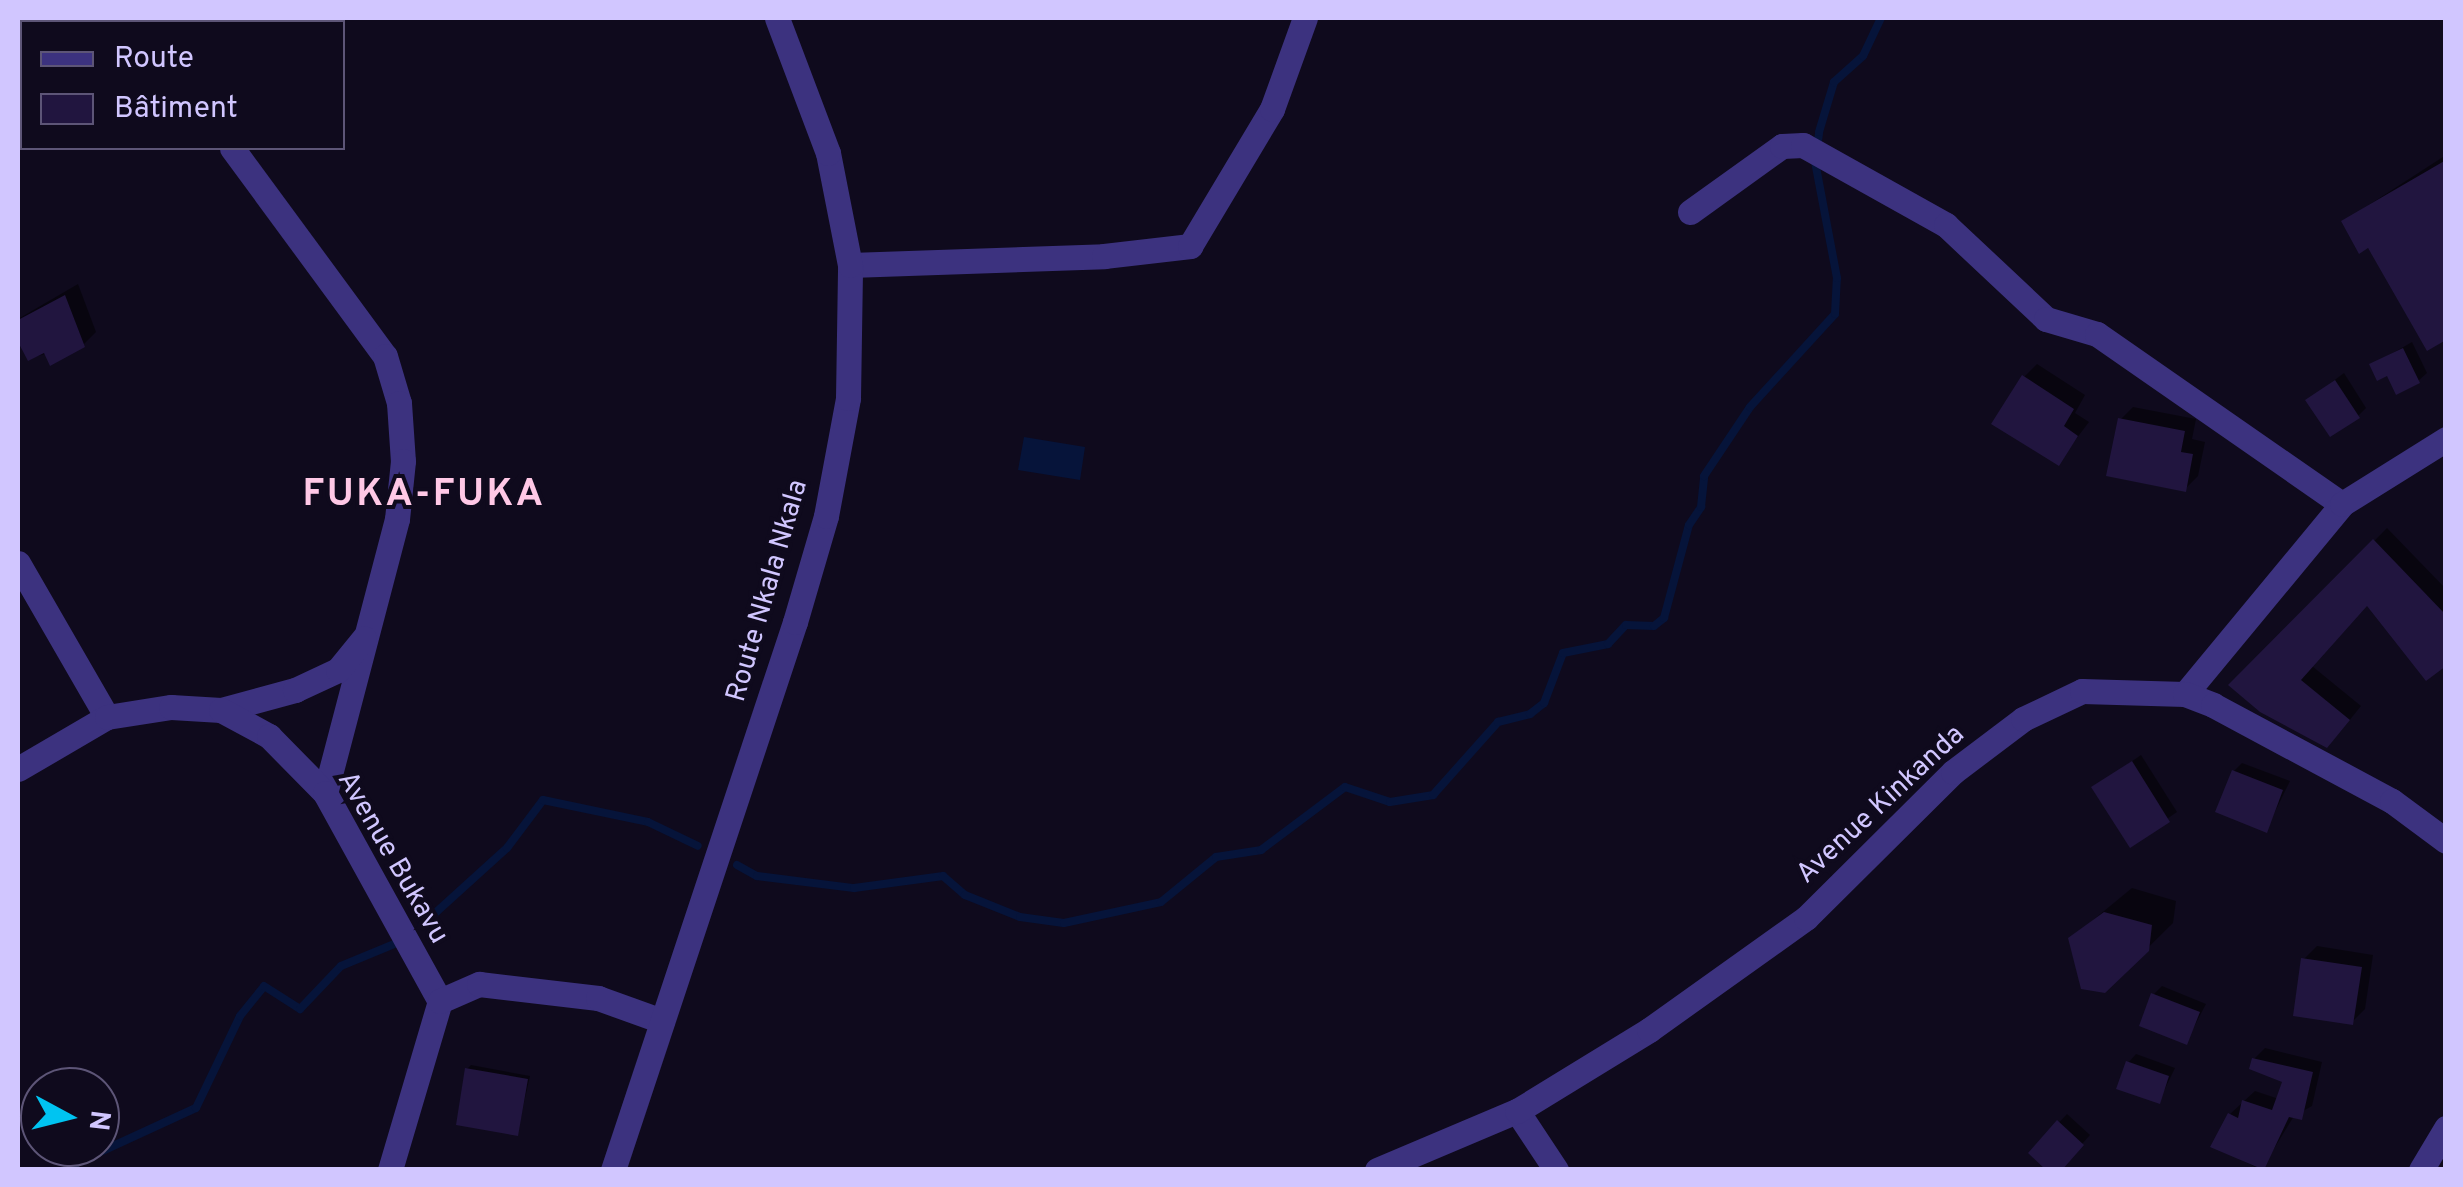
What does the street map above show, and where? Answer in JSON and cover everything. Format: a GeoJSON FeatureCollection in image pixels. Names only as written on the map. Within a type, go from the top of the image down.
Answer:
{"type":"FeatureCollection","features":[{"type":"Feature","properties":{"kind":"street","name":"Route Nkala Nkala"},"geometry":{"type":"LineString","coordinates":[[612,1170],[826,516],[848,398],[850,265],[828,153],[777,18]]}},
{"type":"Feature","properties":{"kind":"street"},"geometry":{"type":"LineString","coordinates":[[850,265],[1120,256],[1190,246],[1272,108],[1305,18]]}},
{"type":"Feature","properties":{"kind":"street"},"geometry":{"type":"LineString","coordinates":[[1690,212],[1782,146],[1802,145],[1946,225],[2046,319],[2098,334],[2342,504]]}},
{"type":"Feature","properties":{"kind":"street"},"geometry":{"type":"LineString","coordinates":[[233,150],[386,356],[394,388],[403,462],[370,630],[325,793]]}},
{"type":"Feature","properties":{"kind":"street"},"geometry":{"type":"LineString","coordinates":[[2185,694],[2342,504],[2446,438]]}},
{"type":"Feature","properties":{"kind":"street"},"geometry":{"type":"LineString","coordinates":[[18,563],[107,717]]}},
{"type":"Feature","properties":{"kind":"street"},"geometry":{"type":"LineString","coordinates":[[221,710],[295,690],[338,670],[370,630]]}},
{"type":"Feature","properties":{"kind":"street","name":"Avenue Kinkanda"},"geometry":{"type":"LineString","coordinates":[[1377,1170],[1517,1111],[1650,1030],[1806,918],[1953,772],[2023,719],[2082,691],[2185,694],[2392,801],[2446,841]]}},
{"type":"Feature","properties":{"kind":"street","name":"Avenue Bukavu"},"geometry":{"type":"LineString","coordinates":[[18,769],[107,717],[171,708],[221,710],[269,736],[325,793],[440,1001]]}},
{"type":"Feature","properties":{"kind":"street"},"geometry":{"type":"LineString","coordinates":[[390,1170],[440,1001],[479,984],[598,998],[662,1021]]}},
{"type":"Feature","properties":{"kind":"street"},"geometry":{"type":"LineString","coordinates":[[1517,1111],[1556,1170]]}},
{"type":"Feature","properties":{"kind":"street"},"geometry":{"type":"LineString","coordinates":[[2421,1170],[2446,1128]]}},
{"type":"Feature","properties":{"kind":"water"},"geometry":{"type":"Polygon","coordinates":[[[1024,437],[1085,447],[1080,480],[1018,470],[1024,437]]]}},
{"type":"Feature","properties":{"kind":"building"},"geometry":{"type":"Polygon","coordinates":[[[2446,160],[2446,340],[2427,351],[2368,248],[2359,254],[2341,221],[2446,160]]]}},
{"type":"Feature","properties":{"kind":"building"},"geometry":{"type":"Polygon","coordinates":[[[65,295],[85,347],[50,366],[44,353],[28,361],[18,342],[18,320],[65,295]]]}},
{"type":"Feature","properties":{"kind":"building"},"geometry":{"type":"Polygon","coordinates":[[[2403,348],[2420,383],[2396,395],[2387,376],[2377,381],[2369,364],[2403,348]]]}},
{"type":"Feature","properties":{"kind":"building"},"geometry":{"type":"Polygon","coordinates":[[[2022,375],[2074,409],[2064,426],[2078,436],[2059,466],[1991,424],[2022,375]]]}},
{"type":"Feature","properties":{"kind":"building"},"geometry":{"type":"Polygon","coordinates":[[[2335,380],[2360,418],[2330,437],[2305,400],[2335,380]]]}},
{"type":"Feature","properties":{"kind":"building"},"geometry":{"type":"Polygon","coordinates":[[[2118,418],[2185,431],[2181,452],[2193,454],[2186,492],[2106,476],[2118,418]]]}},
{"type":"Feature","properties":{"kind":"building"},"geometry":{"type":"Polygon","coordinates":[[[2373,539],[2446,615],[2446,666],[2426,681],[2367,606],[2301,680],[2350,720],[2327,748],[2260,712],[2228,685],[2373,539]]]}},
{"type":"Feature","properties":{"kind":"building"},"geometry":{"type":"Polygon","coordinates":[[[2132,761],[2170,822],[2130,848],[2091,787],[2132,761]]]}},
{"type":"Feature","properties":{"kind":"building"},"geometry":{"type":"Polygon","coordinates":[[[2232,770],[2283,790],[2267,833],[2215,812],[2232,770]]]}},
{"type":"Feature","properties":{"kind":"building"},"geometry":{"type":"Polygon","coordinates":[[[2104,912],[2152,925],[2149,951],[2105,993],[2081,989],[2068,938],[2104,912]]]}},
{"type":"Feature","properties":{"kind":"building"},"geometry":{"type":"Polygon","coordinates":[[[2301,958],[2362,967],[2353,1025],[2293,1016],[2301,958]]]}},
{"type":"Feature","properties":{"kind":"building"},"geometry":{"type":"Polygon","coordinates":[[[2151,993],[2200,1012],[2187,1045],[2139,1026],[2151,993]]]}},
{"type":"Feature","properties":{"kind":"building"},"geometry":{"type":"Polygon","coordinates":[[[2252,1058],[2313,1072],[2302,1120],[2289,1117],[2264,1170],[2210,1147],[2228,1113],[2238,1118],[2242,1100],[2272,1110],[2282,1082],[2249,1069],[2252,1058]]]}},
{"type":"Feature","properties":{"kind":"building"},"geometry":{"type":"Polygon","coordinates":[[[2126,1061],[2169,1076],[2160,1104],[2116,1089],[2126,1061]]]}},
{"type":"Feature","properties":{"kind":"building"},"geometry":{"type":"Polygon","coordinates":[[[465,1068],[528,1079],[518,1136],[456,1125],[465,1068]]]}},
{"type":"Feature","properties":{"kind":"building"},"geometry":{"type":"Polygon","coordinates":[[[2057,1120],[2084,1145],[2062,1170],[2046,1170],[2028,1153],[2057,1120]]]}},
{"type":"Feature","properties":{"kind":"waterway"},"geometry":{"type":"LineString","coordinates":[[737,865],[757,876],[854,888],[943,876],[965,895],[1020,917],[1064,923],[1161,902],[1216,857],[1261,850],[1345,787],[1390,802],[1433,795],[1498,722],[1530,714],[1544,703],[1563,653],[1608,644],[1626,625],[1654,626],[1664,618],[1689,525],[1701,507],[1704,476],[1750,407],[1835,314],[1837,278],[1815,162],[1819,132],[1834,82],[1863,56],[1881,18]]}},
{"type":"Feature","properties":{"kind":"waterway"},"geometry":{"type":"LineString","coordinates":[[422,925],[507,848],[543,800],[648,822],[698,846]]}},
{"type":"Feature","properties":{"kind":"waterway"},"geometry":{"type":"LineString","coordinates":[[76,1170],[74,1164],[196,1108],[240,1016],[264,986],[300,1009],[341,966],[394,944]]}},
{"type":"Feature","properties":{"kind":"district","name":"FUKA-FUKA"},"geometry":{"type":"Point","coordinates":[424,496]}}]}
